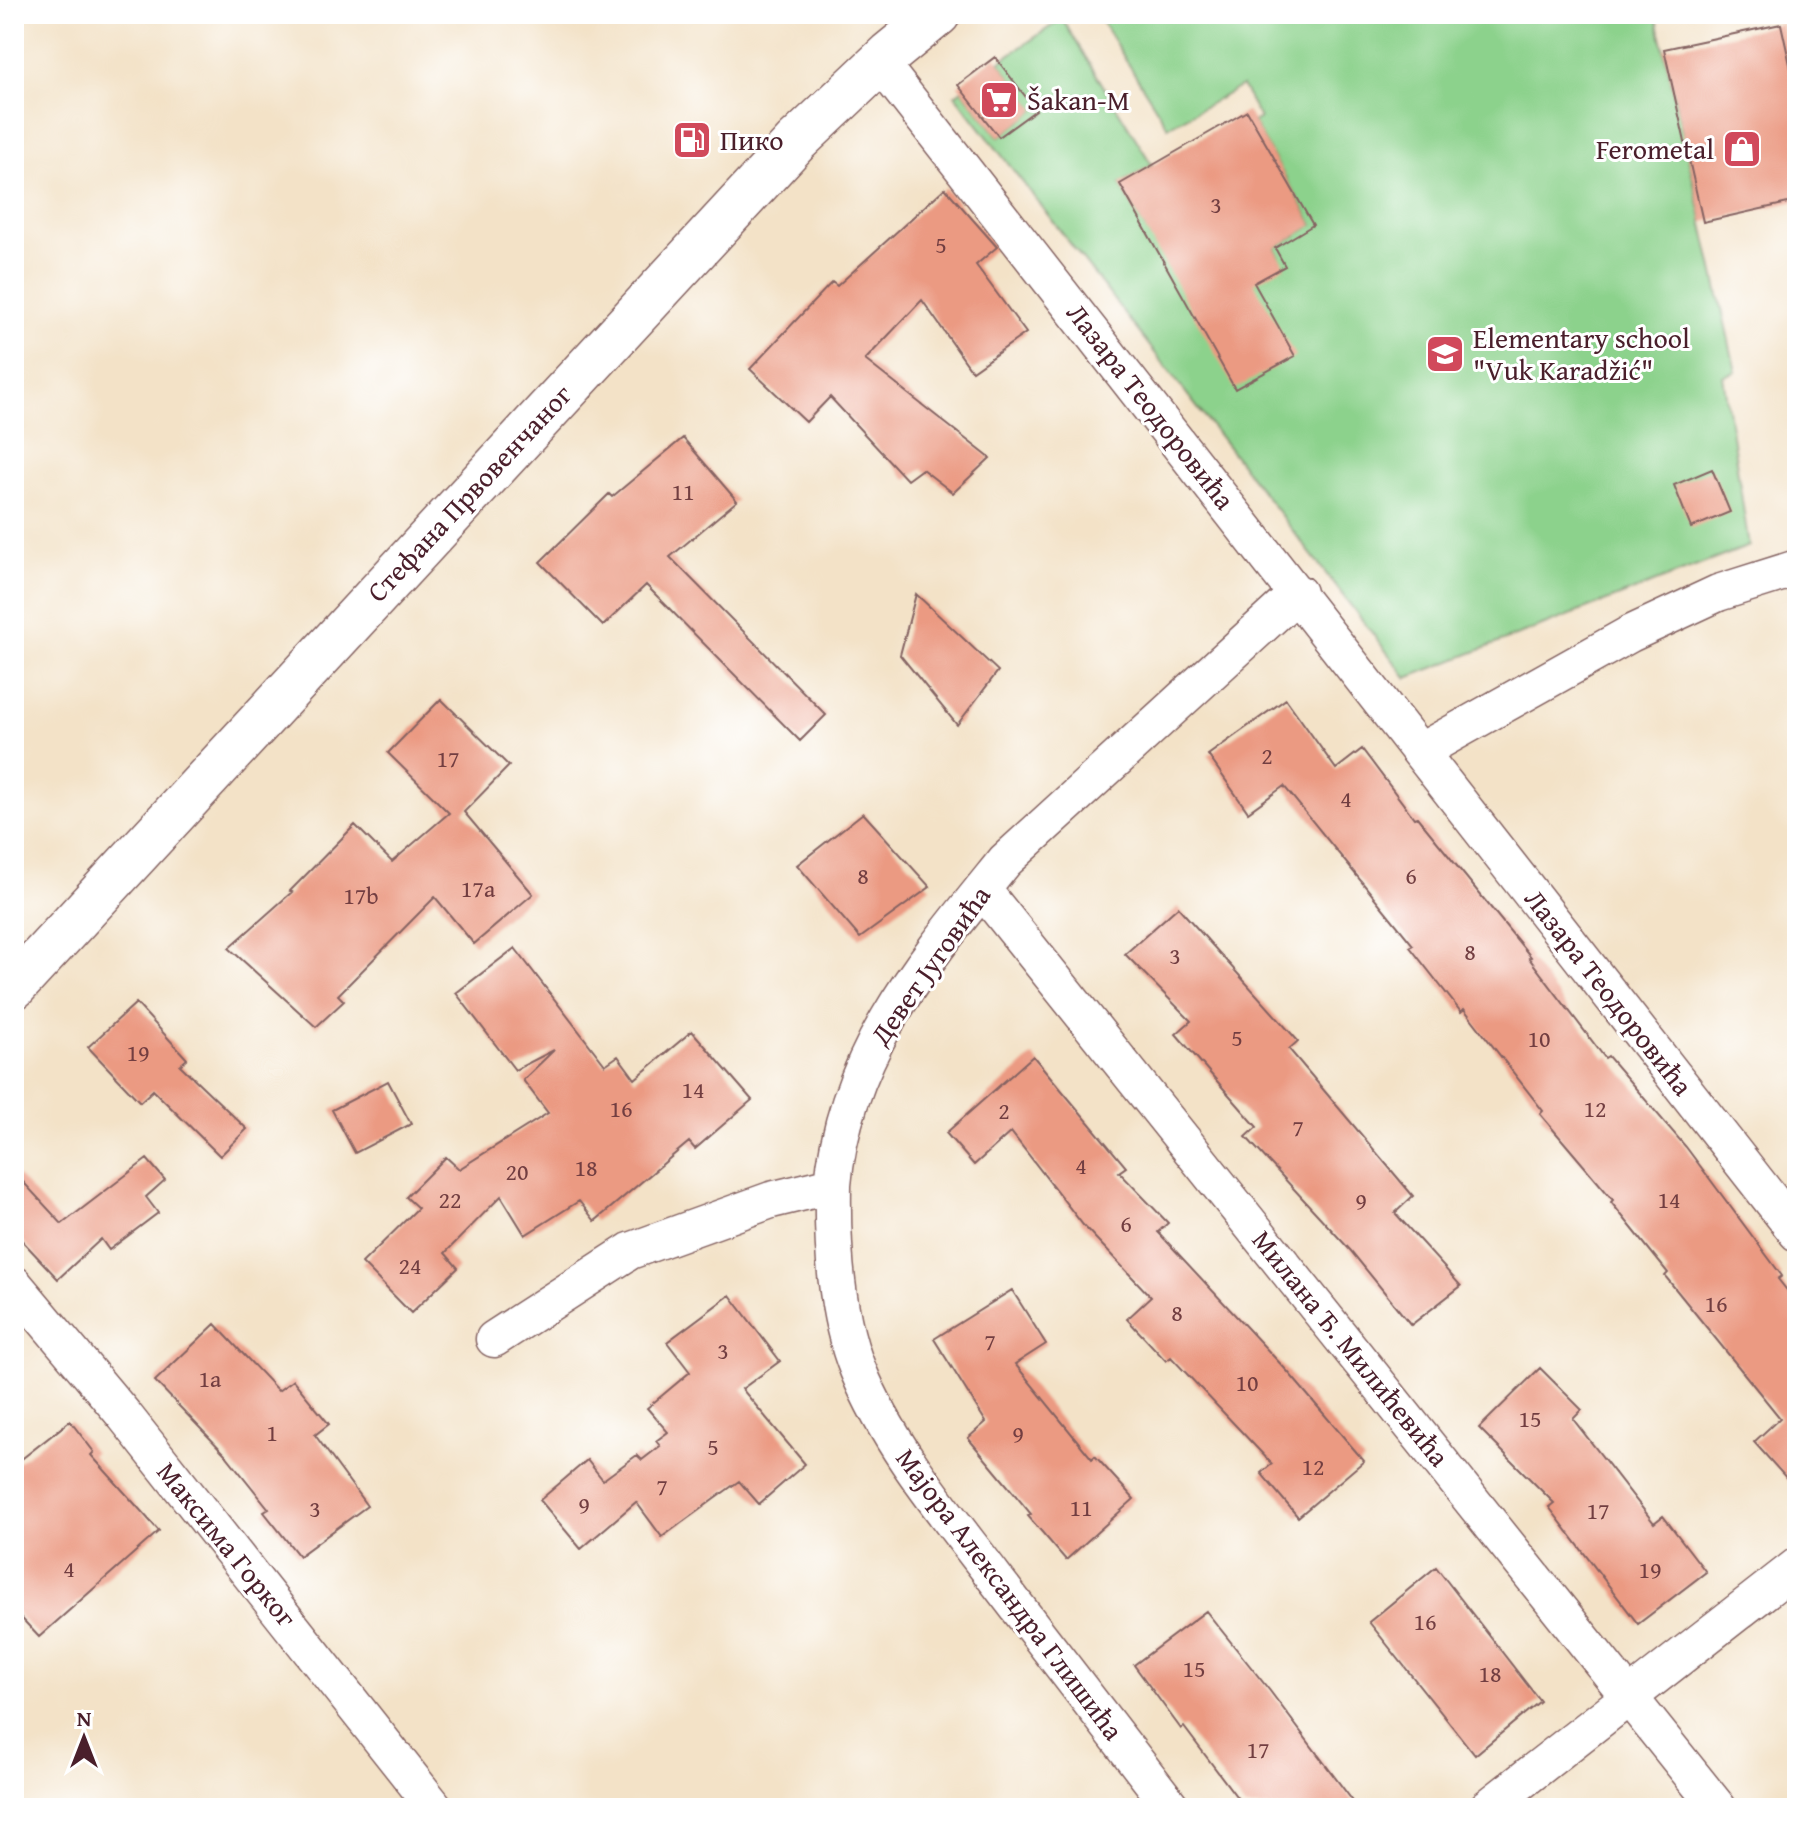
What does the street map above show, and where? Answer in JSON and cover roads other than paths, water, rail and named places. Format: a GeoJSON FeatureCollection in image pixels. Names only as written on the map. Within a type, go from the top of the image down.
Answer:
{"type":"FeatureCollection","features":[{"type":"Feature","properties":{"kind":"street","name":"Стефана Првовенчаног"},"geometry":{"type":"LineString","coordinates":[[14,987],[796,142],[880,63],[938,14]]}},
{"type":"Feature","properties":{"kind":"street","name":"Лазара Теодоровића"},"geometry":{"type":"LineString","coordinates":[[880,63],[1797,1233]]}},
{"type":"Feature","properties":{"kind":"street"},"geometry":{"type":"LineString","coordinates":[[1421,751],[1630,634],[1718,593],[1797,568]]}},
{"type":"Feature","properties":{"kind":"street","name":"Девет Југовића"},"geometry":{"type":"LineString","coordinates":[[833,1185],[844,1113],[861,1068],[890,1012],[982,889],[1005,861],[1298,593]]}},
{"type":"Feature","properties":{"kind":"street","name":"Милана Ђ. Милићевића"},"geometry":{"type":"LineString","coordinates":[[982,889],[1718,1808]]}},
{"type":"Feature","properties":{"kind":"street"},"geometry":{"type":"LineString","coordinates":[[494,1339],[630,1251],[771,1200],[833,1185]]}},
{"type":"Feature","properties":{"kind":"street","name":"Мајора Александра Глишића"},"geometry":{"type":"LineString","coordinates":[[833,1185],[832,1220],[845,1320],[857,1367],[875,1408],[913,1472],[1172,1808]]}},
{"type":"Feature","properties":{"kind":"street","name":"Максима Горког"},"geometry":{"type":"LineString","coordinates":[[14,1284],[124,1415],[435,1808]]}},
{"type":"Feature","properties":{"kind":"street"},"geometry":{"type":"LineString","coordinates":[[1487,1808],[1797,1566]]}},
{"type":"Feature","properties":{"kind":"place","name":"Šakan-M"},"geometry":{"type":"Point","coordinates":[999,100]}},
{"type":"Feature","properties":{"kind":"place","name":"Пико"},"geometry":{"type":"Point","coordinates":[692,140]}},
{"type":"Feature","properties":{"kind":"place","name":"Ferometal"},"geometry":{"type":"Point","coordinates":[1742,149]}},
{"type":"Feature","properties":{"kind":"place","name":"Elementary school \"Vuk Karadžić\""},"geometry":{"type":"Point","coordinates":[1445,354]}}]}
